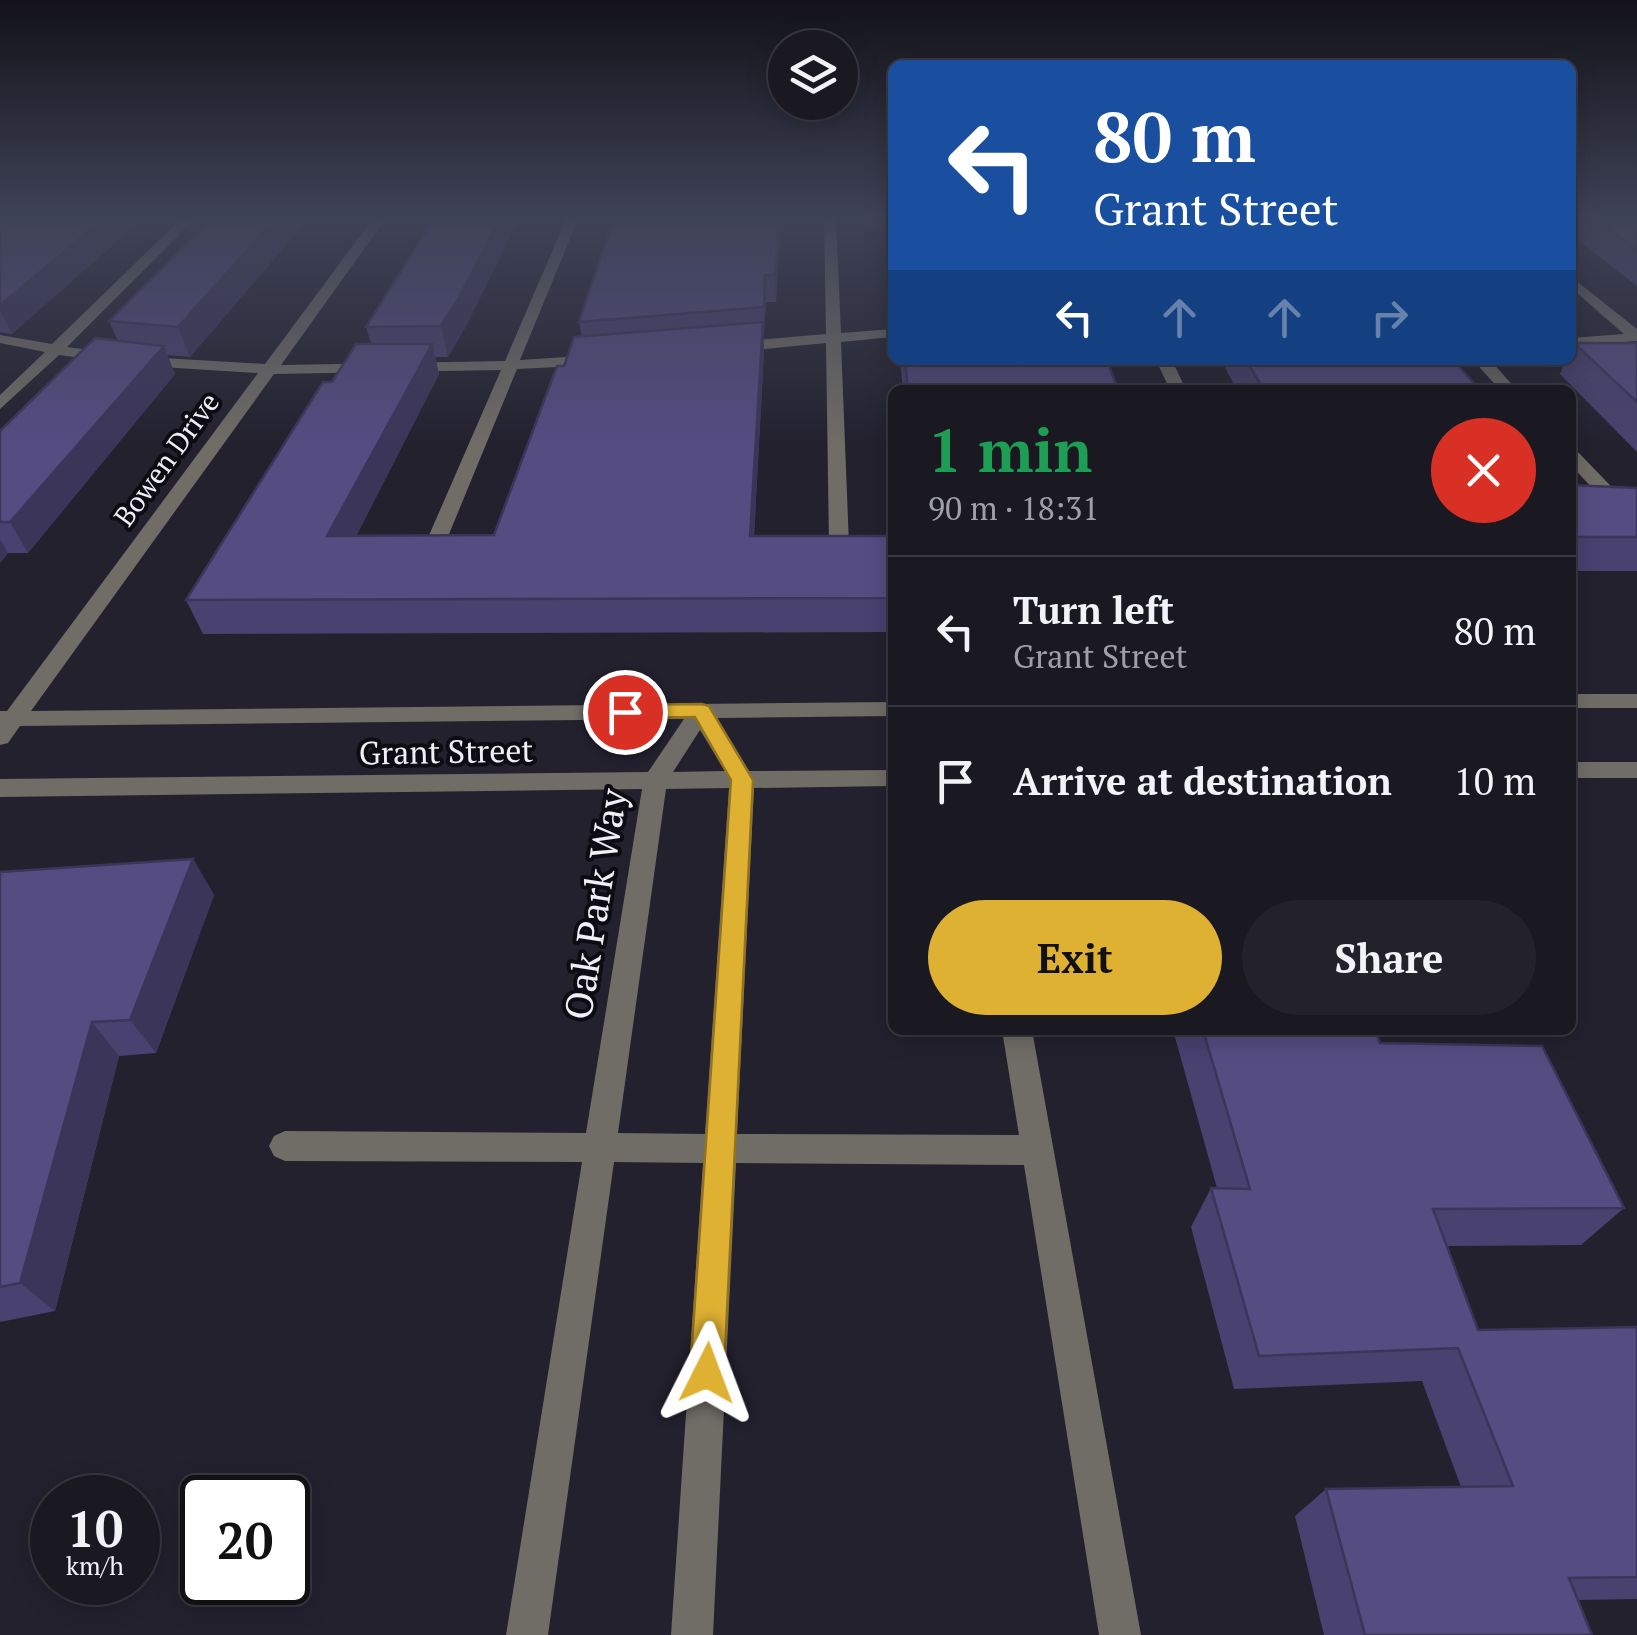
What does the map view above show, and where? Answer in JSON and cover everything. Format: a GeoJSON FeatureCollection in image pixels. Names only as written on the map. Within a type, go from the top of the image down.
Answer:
{"type":"FeatureCollection","features":[{"type":"Feature","properties":{"kind":"street"},"geometry":{"type":"LineString","coordinates":[[0,404],[113,293]]}},
{"type":"Feature","properties":{"kind":"street","name":"Bowen Drive"},"geometry":{"type":"LineString","coordinates":[[5,725],[326,293]]}},
{"type":"Feature","properties":{"kind":"street"},"geometry":{"type":"LineString","coordinates":[[430,556],[540,293]]}},
{"type":"Feature","properties":{"kind":"street"},"geometry":{"type":"LineString","coordinates":[[832,293],[839,545]]}},
{"type":"Feature","properties":{"kind":"street"},"geometry":{"type":"LineString","coordinates":[[1586,293],[1637,337]]}},
{"type":"Feature","properties":{"kind":"street"},"geometry":{"type":"LineString","coordinates":[[716,349],[888,333]]}},
{"type":"Feature","properties":{"kind":"street"},"geometry":{"type":"LineString","coordinates":[[1576,342],[1637,337]]}},
{"type":"Feature","properties":{"kind":"street"},"geometry":{"type":"LineString","coordinates":[[0,340],[54,351],[180,366],[509,366],[619,359]]}},
{"type":"Feature","properties":{"kind":"street"},"geometry":{"type":"LineString","coordinates":[[1486,365],[1505,385]]}},
{"type":"Feature","properties":{"kind":"street"},"geometry":{"type":"LineString","coordinates":[[1576,460],[1626,514]]}},
{"type":"Feature","properties":{"kind":"street"},"geometry":{"type":"LineString","coordinates":[[1576,702],[1637,701]]}},
{"type":"Feature","properties":{"kind":"street","name":"Grant Street"},"geometry":{"type":"LineString","coordinates":[[5,725],[888,708]]}},
{"type":"Feature","properties":{"kind":"street"},"geometry":{"type":"LineString","coordinates":[[692,1635],[742,780],[702,710]]}},
{"type":"Feature","properties":{"kind":"street","name":"Oak Park Way"},"geometry":{"type":"LineString","coordinates":[[528,1635],[655,781],[702,710]]}},
{"type":"Feature","properties":{"kind":"street"},"geometry":{"type":"LineString","coordinates":[[1576,770],[1637,770]]}},
{"type":"Feature","properties":{"kind":"street","name":"Grant Street"},"geometry":{"type":"LineString","coordinates":[[0,788],[888,778]]}},
{"type":"Feature","properties":{"kind":"street"},"geometry":{"type":"LineString","coordinates":[[1018,1035],[1120,1635]]}},
{"type":"Feature","properties":{"kind":"street"},"geometry":{"type":"LineString","coordinates":[[285,1146],[1036,1150]]}},
{"type":"Feature","properties":{"kind":"building"},"geometry":{"type":"Polygon","coordinates":[[[0,293],[14,293],[0,305],[0,293]]]}},
{"type":"Feature","properties":{"kind":"building"},"geometry":{"type":"Polygon","coordinates":[[[137,293],[208,293],[178,327],[109,321],[137,293]]]}},
{"type":"Feature","properties":{"kind":"building"},"geometry":{"type":"Polygon","coordinates":[[[387,293],[461,293],[441,326],[366,327],[387,293]]]}},
{"type":"Feature","properties":{"kind":"building"},"geometry":{"type":"Polygon","coordinates":[[[589,293],[764,293],[764,307],[579,322],[589,293]]]}},
{"type":"Feature","properties":{"kind":"building"},"geometry":{"type":"Polygon","coordinates":[[[763,322],[750,536],[888,536],[888,598],[186,600],[323,382],[332,382],[356,344],[432,344],[327,536],[494,535],[557,366],[564,366],[574,337],[763,322]]]}},
{"type":"Feature","properties":{"kind":"building"},"geometry":{"type":"Polygon","coordinates":[[[95,338],[164,346],[10,522],[0,522],[0,431],[95,338]]]}},
{"type":"Feature","properties":{"kind":"building"},"geometry":{"type":"Polygon","coordinates":[[[1576,343],[1637,343],[1637,402],[1576,345],[1576,343]]]}},
{"type":"Feature","properties":{"kind":"building"},"geometry":{"type":"Polygon","coordinates":[[[906,365],[1109,365],[1116,385],[908,385],[906,365]]]}},
{"type":"Feature","properties":{"kind":"building"},"geometry":{"type":"Polygon","coordinates":[[[1249,365],[1458,365],[1476,385],[1261,385],[1249,365]]]}},
{"type":"Feature","properties":{"kind":"building"},"geometry":{"type":"Polygon","coordinates":[[[1576,485],[1637,488],[1637,537],[1576,537],[1576,485]]]}},
{"type":"Feature","properties":{"kind":"building"},"geometry":{"type":"Polygon","coordinates":[[[193,859],[130,1020],[92,1022],[20,1283],[0,1287],[0,872],[193,859]]]}},
{"type":"Feature","properties":{"kind":"building"},"geometry":{"type":"Polygon","coordinates":[[[1204,1035],[1377,1035],[1380,1043],[1542,1046],[1624,1208],[1433,1209],[1478,1330],[1637,1327],[1637,1577],[1569,1578],[1592,1635],[1365,1635],[1326,1489],[1513,1486],[1458,1348],[1259,1356],[1211,1188],[1250,1189],[1204,1035]]]}},
{"type":"Feature","properties":{"kind":"route"},"geometry":{"type":"LineString","coordinates":[[625,712],[702,710],[742,780],[707,1373]]}}]}
